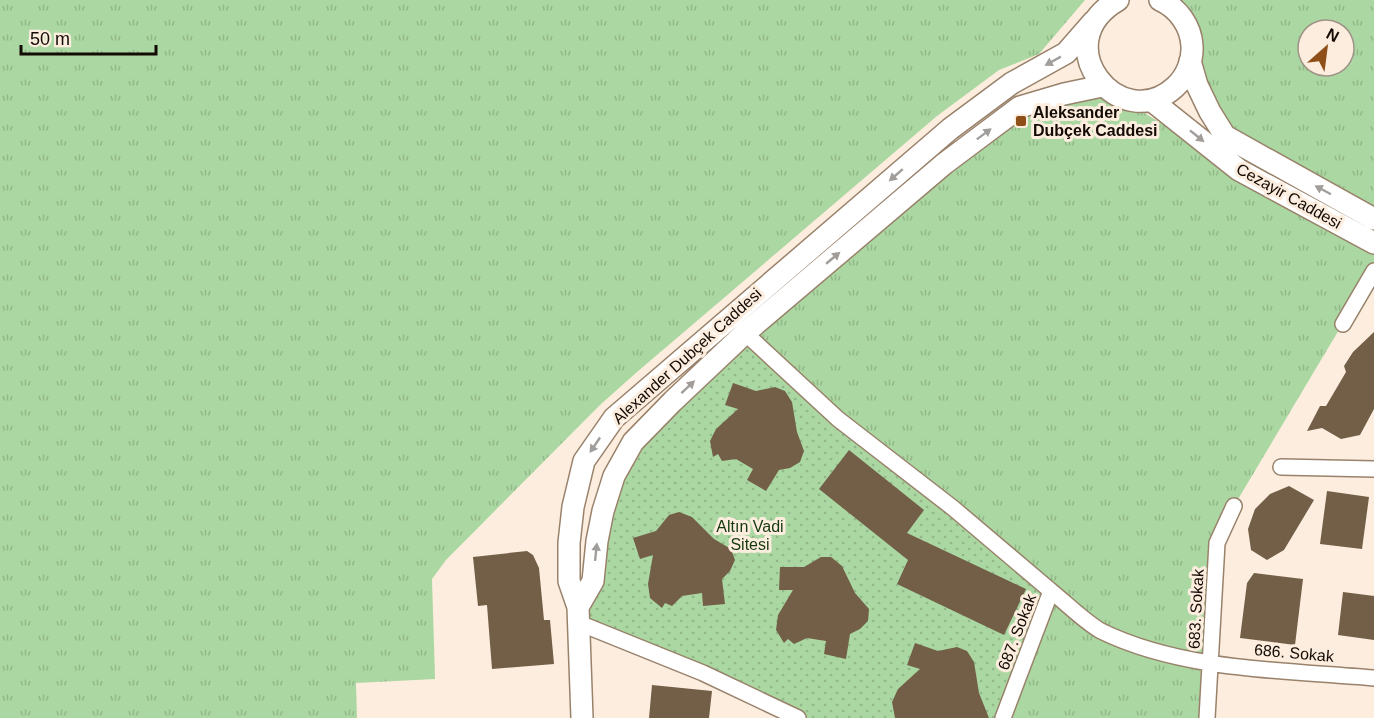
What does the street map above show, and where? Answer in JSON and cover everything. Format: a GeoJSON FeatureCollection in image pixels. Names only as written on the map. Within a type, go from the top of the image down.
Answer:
{"type":"FeatureCollection","features":[{"type":"Feature","properties":{"kind":"main road"},"geometry":{"type":"LineString","coordinates":[[1160,0],[1180,15],[1186,25]]}},
{"type":"Feature","properties":{"kind":"main road"},"geometry":{"type":"LineString","coordinates":[[1180,0],[1186,25]]}},
{"type":"Feature","properties":{"kind":"main road"},"geometry":{"type":"LineString","coordinates":[[1107,7],[1088,37],[1087,54],[1092,71],[1102,86],[1133,101],[1151,100],[1168,93],[1181,81],[1190,61]]}},
{"type":"Feature","properties":{"kind":"main road","name":"Alexander Dubçek Caddesi"},"geometry":{"type":"LineString","coordinates":[[578,615],[569,581],[569,543],[573,507],[584,461],[614,417],[950,129],[1012,83],[1066,53],[1107,7]]}},
{"type":"Feature","properties":{"kind":"main road","name":"Cezayir Caddesi"},"geometry":{"type":"LineString","coordinates":[[1186,25],[1192,47],[1190,61],[1197,85],[1210,112],[1226,136],[1374,219]]}},
{"type":"Feature","properties":{"kind":"main road","name":"Alexander Dubçek Caddesi"},"geometry":{"type":"LineString","coordinates":[[578,615],[593,581],[601,521],[614,476],[633,442],[745,333],[944,164],[1020,107],[1064,93],[1102,86]]}},
{"type":"Feature","properties":{"kind":"main road","name":"Cezayir Caddesi"},"geometry":{"type":"LineString","coordinates":[[1151,100],[1239,170],[1374,243]]}},
{"type":"Feature","properties":{"kind":"main road"},"geometry":{"type":"LineString","coordinates":[[578,615],[582,718]]}},
{"type":"Feature","properties":{"kind":"street"},"geometry":{"type":"LineString","coordinates":[[1343,324],[1374,271]]}},
{"type":"Feature","properties":{"kind":"street"},"geometry":{"type":"LineString","coordinates":[[745,333],[838,419],[953,508],[1051,591]]}},
{"type":"Feature","properties":{"kind":"street"},"geometry":{"type":"LineString","coordinates":[[1281,467],[1374,469]]}},
{"type":"Feature","properties":{"kind":"street","name":"683. Sokak"},"geometry":{"type":"LineString","coordinates":[[1207,718],[1217,543],[1234,506]]}},
{"type":"Feature","properties":{"kind":"street","name":"687. Sokak"},"geometry":{"type":"LineString","coordinates":[[1003,718],[1051,591],[1099,630],[1151,650],[1211,664]]}},
{"type":"Feature","properties":{"kind":"street"},"geometry":{"type":"LineString","coordinates":[[578,615],[798,718]]}},
{"type":"Feature","properties":{"kind":"street","name":"686. Sokak"},"geometry":{"type":"LineString","coordinates":[[1211,664],[1374,678]]}},
{"type":"Feature","properties":{"kind":"green space"},"geometry":{"type":"Polygon","coordinates":[[[0,0],[1085,0],[1039,54],[999,70],[937,116],[637,372],[600,405],[446,560],[432,579],[435,679],[356,683],[357,718],[0,718],[0,0]]]}},
{"type":"Feature","properties":{"kind":"green space"},"geometry":{"type":"Polygon","coordinates":[[[1180,0],[1374,0],[1374,219],[1225,136],[1180,0]]]}},
{"type":"Feature","properties":{"kind":"green space"},"geometry":{"type":"Polygon","coordinates":[[[1064,94],[1116,96],[1239,170],[1374,243],[1374,271],[1234,506],[1217,543],[1207,718],[1003,718],[745,333],[1020,107],[1064,94]]]}},
{"type":"Feature","properties":{"kind":"green space","name":"Altın Vadi Sitesi"},"geometry":{"type":"Polygon","coordinates":[[[745,333],[1051,591],[1003,718],[798,718],[579,623],[614,476],[745,333]]]}},
{"type":"Feature","properties":{"kind":"building"},"geometry":{"type":"Polygon","coordinates":[[[1374,332],[1374,409],[1360,435],[1341,439],[1322,428],[1307,431],[1320,406],[1326,406],[1346,372],[1344,366],[1353,352],[1374,332]]]}},
{"type":"Feature","properties":{"kind":"building"},"geometry":{"type":"Polygon","coordinates":[[[733,383],[756,391],[775,387],[785,391],[792,402],[797,432],[804,451],[800,462],[790,468],[779,470],[766,491],[747,480],[753,469],[736,459],[722,461],[718,454],[713,457],[710,441],[716,429],[738,409],[725,405],[733,383]]]}},
{"type":"Feature","properties":{"kind":"building"},"geometry":{"type":"Polygon","coordinates":[[[849,450],[924,510],[907,533],[1026,589],[1004,635],[897,584],[908,560],[819,489],[849,450]]]}},
{"type":"Feature","properties":{"kind":"building"},"geometry":{"type":"Polygon","coordinates":[[[1289,486],[1314,500],[1284,550],[1267,560],[1251,550],[1248,529],[1255,509],[1270,494],[1289,486]]]}},
{"type":"Feature","properties":{"kind":"building"},"geometry":{"type":"Polygon","coordinates":[[[1327,491],[1369,497],[1362,549],[1320,544],[1327,491]]]}},
{"type":"Feature","properties":{"kind":"building"},"geometry":{"type":"Polygon","coordinates":[[[679,512],[692,517],[714,539],[731,549],[735,560],[730,571],[722,579],[725,604],[703,606],[702,593],[682,596],[672,606],[665,603],[662,608],[650,598],[648,584],[653,555],[640,559],[633,538],[656,531],[669,515],[679,512]]]}},
{"type":"Feature","properties":{"kind":"building"},"geometry":{"type":"Polygon","coordinates":[[[527,551],[533,555],[539,568],[544,620],[550,620],[554,664],[492,669],[487,605],[478,606],[473,557],[527,551]]]}},
{"type":"Feature","properties":{"kind":"building"},"geometry":{"type":"Polygon","coordinates":[[[821,557],[831,557],[842,566],[855,593],[869,609],[868,621],[860,629],[850,634],[846,659],[824,654],[826,641],[807,638],[794,644],[788,639],[784,643],[776,630],[778,615],[793,590],[779,590],[780,567],[804,567],[821,557]]]}},
{"type":"Feature","properties":{"kind":"building"},"geometry":{"type":"Polygon","coordinates":[[[1254,573],[1303,579],[1295,645],[1240,638],[1247,583],[1254,573]]]}},
{"type":"Feature","properties":{"kind":"building"},"geometry":{"type":"Polygon","coordinates":[[[1343,592],[1374,596],[1374,640],[1338,635],[1343,592]]]}},
{"type":"Feature","properties":{"kind":"building"},"geometry":{"type":"Polygon","coordinates":[[[915,643],[938,651],[957,647],[967,651],[974,662],[979,693],[989,718],[895,718],[892,702],[898,689],[920,669],[907,665],[915,643]]]}},
{"type":"Feature","properties":{"kind":"building"},"geometry":{"type":"Polygon","coordinates":[[[652,685],[712,691],[709,718],[649,718],[652,685]]]}},
{"type":"Feature","properties":{"kind":"place","name":"Aleksander Dubçek Caddesi"},"geometry":{"type":"Point","coordinates":[1021,121]}}]}
